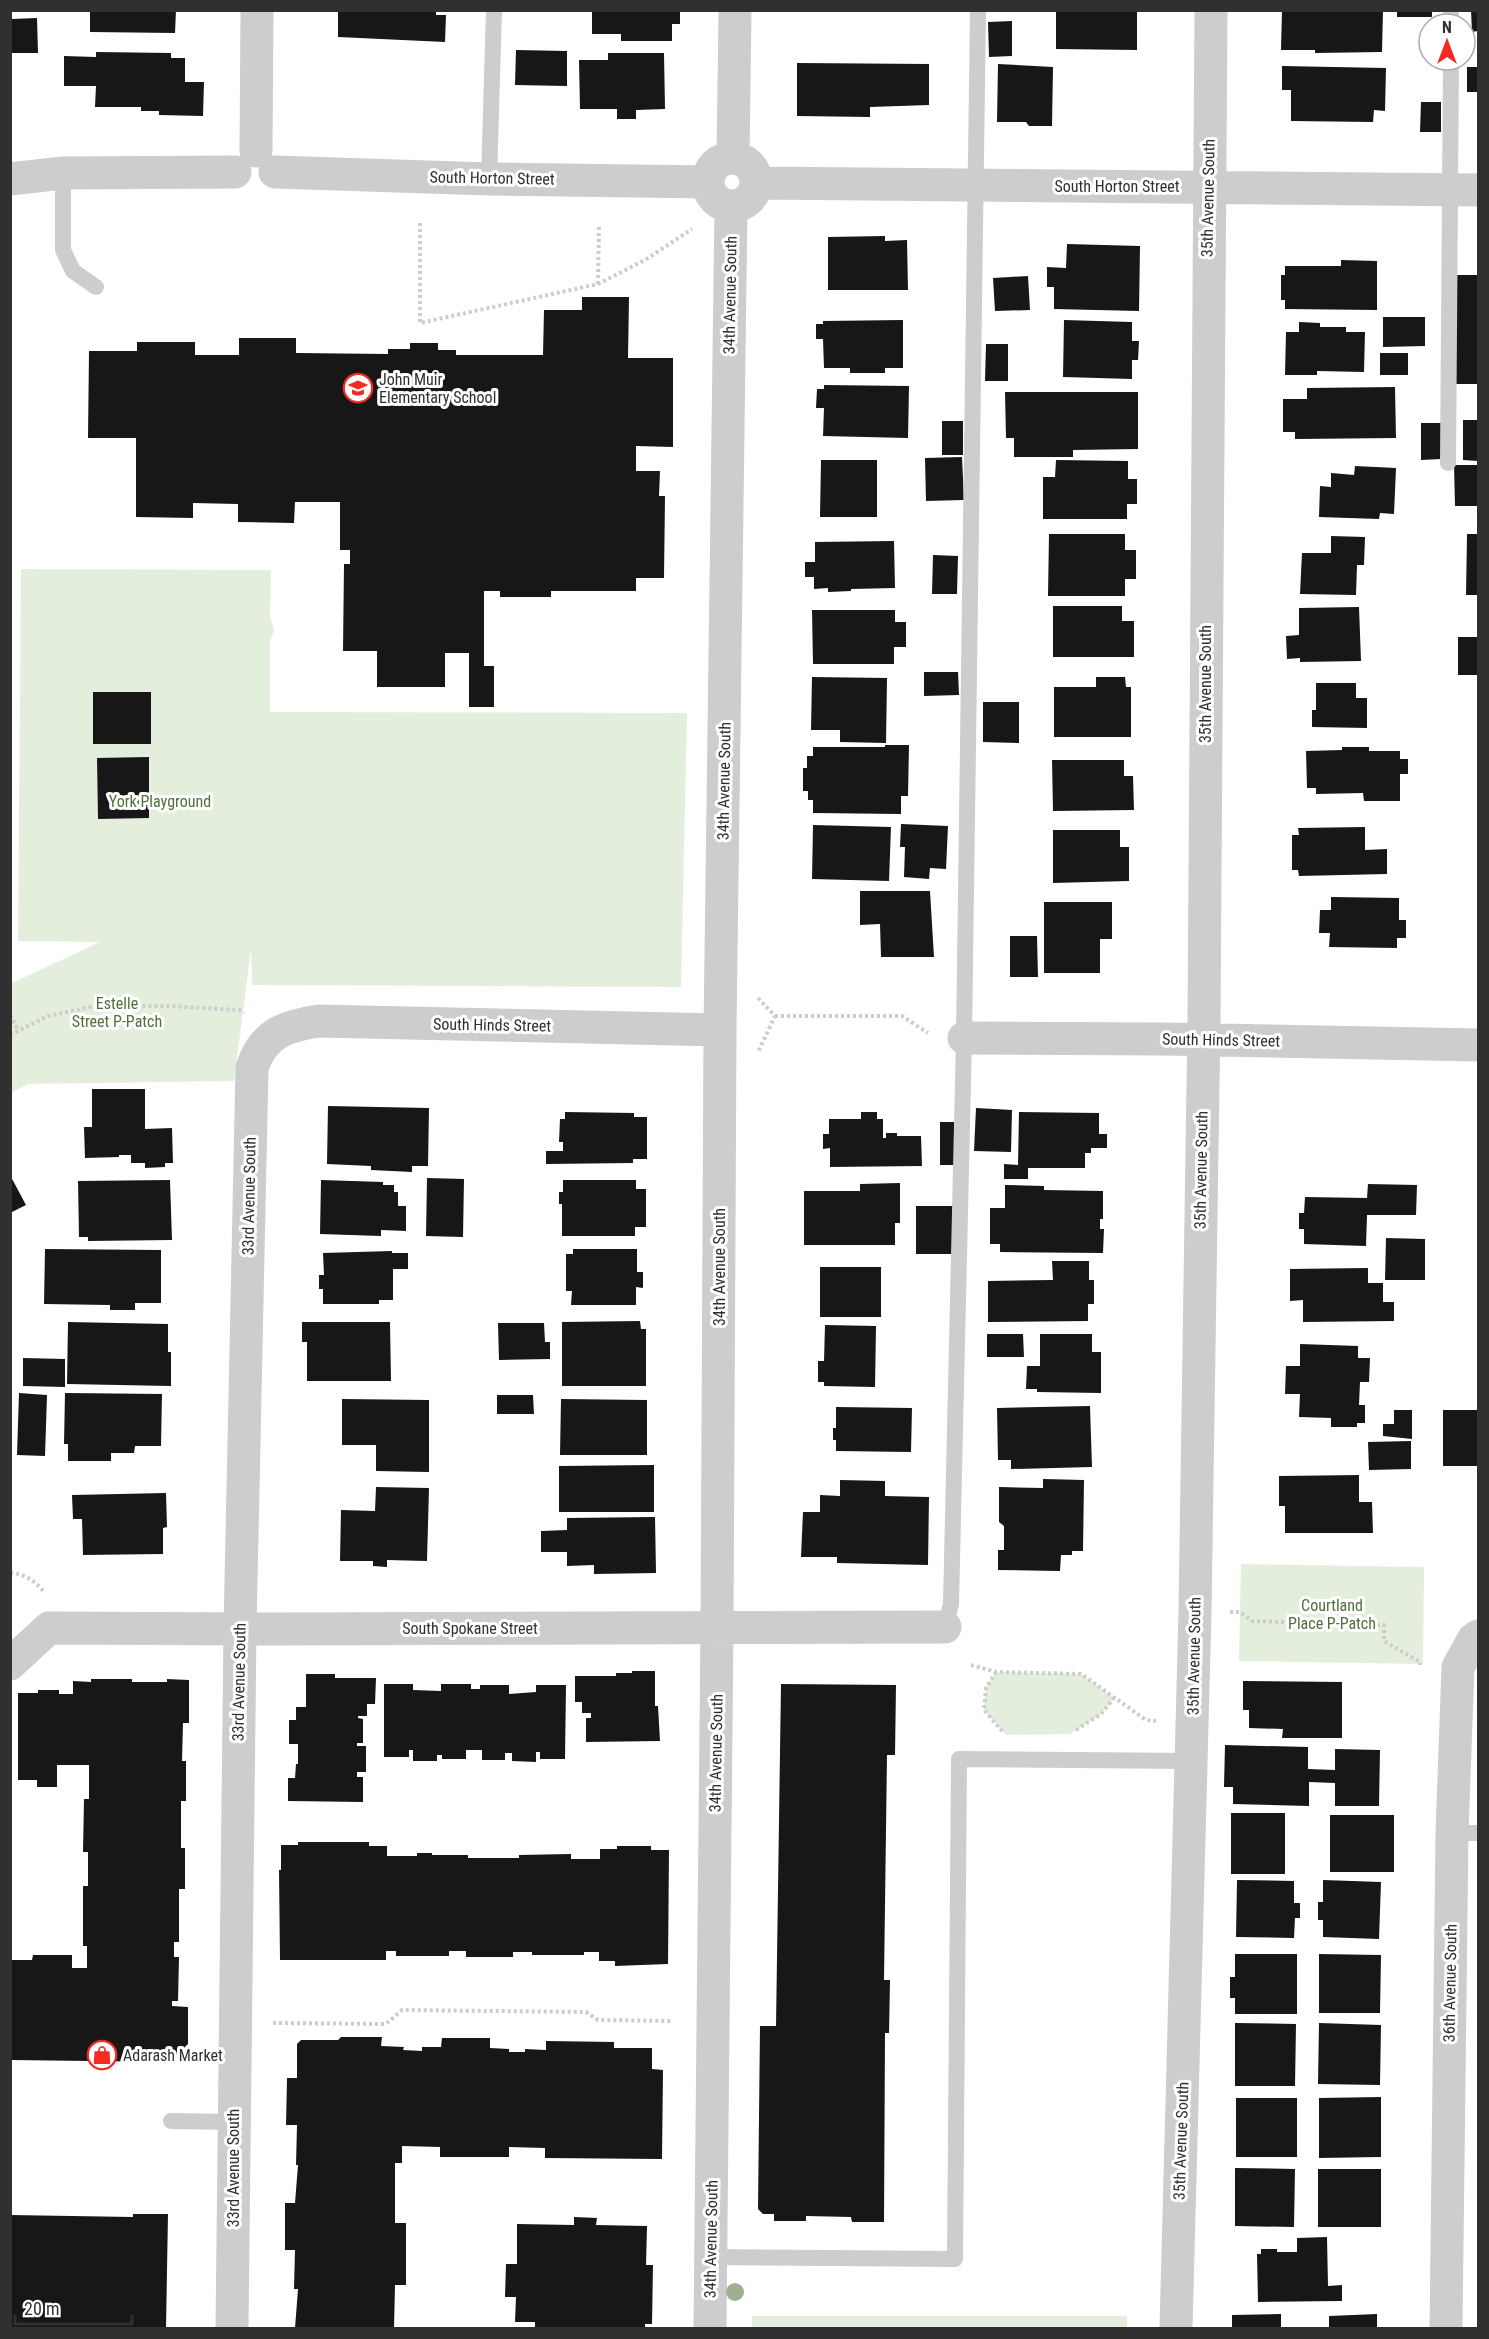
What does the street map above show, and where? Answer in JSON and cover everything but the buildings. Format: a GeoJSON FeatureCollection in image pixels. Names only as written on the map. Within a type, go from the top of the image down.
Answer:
{"type":"FeatureCollection","features":[{"type":"Feature","properties":{"kind":"street"},"geometry":{"type":"LineString","coordinates":[[255,165],[257,10]]}},
{"type":"Feature","properties":{"kind":"street"},"geometry":{"type":"LineString","coordinates":[[733,158],[735,10]]}},
{"type":"Feature","properties":{"kind":"street","name":"35th Avenue South"},"geometry":{"type":"LineString","coordinates":[[1176,2328],[1191,1761],[1203,1040],[1211,10]]}},
{"type":"Feature","properties":{"kind":"street"},"geometry":{"type":"LineString","coordinates":[[733,158],[744,161],[750,166],[756,183],[752,196],[746,202],[731,206],[712,195],[708,182],[714,166],[720,161],[733,158]]}},
{"type":"Feature","properties":{"kind":"street","name":"South Horton Street"},"geometry":{"type":"LineString","coordinates":[[10,179],[63,173],[255,165],[489,179],[708,182]]}},
{"type":"Feature","properties":{"kind":"street","name":"South Horton Street"},"geometry":{"type":"LineString","coordinates":[[756,183],[1464,190]]}},
{"type":"Feature","properties":{"kind":"street","name":"34th Avenue South"},"geometry":{"type":"LineString","coordinates":[[710,2328],[720,1030],[731,206]]}},
{"type":"Feature","properties":{"kind":"street","name":"South Hinds Street"},"geometry":{"type":"LineString","coordinates":[[258,1027],[319,1021],[720,1030]]}},
{"type":"Feature","properties":{"kind":"street","name":"33rd Avenue South"},"geometry":{"type":"LineString","coordinates":[[232,2328],[240,1629],[252,1068],[257,1051],[258,1027]]}},
{"type":"Feature","properties":{"kind":"street","name":"South Hinds Street"},"geometry":{"type":"LineString","coordinates":[[950,1038],[1479,1045]]}},
{"type":"Feature","properties":{"kind":"street","name":"South Spokane Street"},"geometry":{"type":"LineString","coordinates":[[10,1664],[49,1628],[945,1627]]}},
{"type":"Feature","properties":{"kind":"street","name":"36th Avenue South"},"geometry":{"type":"LineString","coordinates":[[1446,2328],[1465,1833],[1458,1667],[1476,1638]]}},
{"type":"Feature","properties":{"kind":"lane"},"geometry":{"type":"LineString","coordinates":[[489,179],[494,10]]}},
{"type":"Feature","properties":{"kind":"lane"},"geometry":{"type":"LineString","coordinates":[[945,1627],[951,1604],[950,1038],[976,186],[978,10]]}},
{"type":"Feature","properties":{"kind":"lane"},"geometry":{"type":"LineString","coordinates":[[1448,463],[1464,190],[1452,72]]}},
{"type":"Feature","properties":{"kind":"lane"},"geometry":{"type":"LineString","coordinates":[[63,173],[63,250],[73,272],[96,286]]}},
{"type":"Feature","properties":{"kind":"lane"},"geometry":{"type":"LineString","coordinates":[[711,2257],[955,2259],[959,1759],[1191,1761]]}},
{"type":"Feature","properties":{"kind":"lane"},"geometry":{"type":"LineString","coordinates":[[171,2121],[233,2122]]}},
{"type":"Feature","properties":{"kind":"path"},"geometry":{"type":"LineString","coordinates":[[420,223],[420,323],[598,284],[645,260],[692,229]]}},
{"type":"Feature","properties":{"kind":"path"},"geometry":{"type":"LineString","coordinates":[[598,284],[599,225]]}},
{"type":"Feature","properties":{"kind":"path"},"geometry":{"type":"LineString","coordinates":[[755,996],[775,1016],[902,1016],[950,1038]]}},
{"type":"Feature","properties":{"kind":"path"},"geometry":{"type":"LineString","coordinates":[[10,1035],[48,1016],[95,1006],[168,1006],[240,1010],[258,1027]]}},
{"type":"Feature","properties":{"kind":"path"},"geometry":{"type":"LineString","coordinates":[[10,1015],[18,1030]]}},
{"type":"Feature","properties":{"kind":"path"},"geometry":{"type":"LineString","coordinates":[[755,1057],[775,1016]]}},
{"type":"Feature","properties":{"kind":"path"},"geometry":{"type":"LineString","coordinates":[[1227,1612],[1240,1612],[1252,1621],[1384,1625],[1384,1641],[1420,1662],[1420,1673]]}},
{"type":"Feature","properties":{"kind":"path"},"geometry":{"type":"LineString","coordinates":[[971,1665],[996,1672],[1081,1674],[1146,1720]]}},
{"type":"Feature","properties":{"kind":"path"},"geometry":{"type":"LineString","coordinates":[[996,1672],[986,1688],[984,1710],[1006,1734]]}},
{"type":"Feature","properties":{"kind":"path"},"geometry":{"type":"LineString","coordinates":[[1070,1734],[1101,1714],[1114,1698]]}},
{"type":"Feature","properties":{"kind":"path"},"geometry":{"type":"LineString","coordinates":[[272,2023],[386,2024],[402,2010],[586,2012],[598,2020],[672,2022]]}},
{"type":"Feature","properties":{"kind":"green space","name":"York Playground"},"geometry":{"type":"Polygon","coordinates":[[[21,569],[271,570],[270,616],[274,630],[270,641],[270,712],[687,713],[681,987],[252,985],[251,949],[234,1081],[28,1084],[11,1093],[10,984],[100,942],[18,941],[21,569]]]}},
{"type":"Feature","properties":{"kind":"green space","name":"Courtland Place P-Patch"},"geometry":{"type":"Polygon","coordinates":[[[1241,1564],[1424,1567],[1423,1664],[1239,1661],[1241,1564]]]}},
{"type":"Feature","properties":{"kind":"green space"},"geometry":{"type":"Polygon","coordinates":[[[996,1672],[1081,1674],[1114,1698],[1101,1714],[1070,1734],[1006,1735],[984,1710],[986,1688],[996,1672]]]}},
{"type":"Feature","properties":{"kind":"green space"},"geometry":{"type":"Polygon","coordinates":[[[752,2316],[1127,2316],[1127,2328],[752,2328],[752,2316]]]}},
{"type":"Feature","properties":{"kind":"place","name":"John Muir Elementary School"},"geometry":{"type":"Point","coordinates":[358,388]}},
{"type":"Feature","properties":{"kind":"place","name":"Adarash Market"},"geometry":{"type":"Point","coordinates":[102,2055]}},
{"type":"Feature","properties":{"kind":"park label","name":"Estelle Street P-Patch"},"geometry":{"type":"Point","coordinates":[117,1012]}}]}
